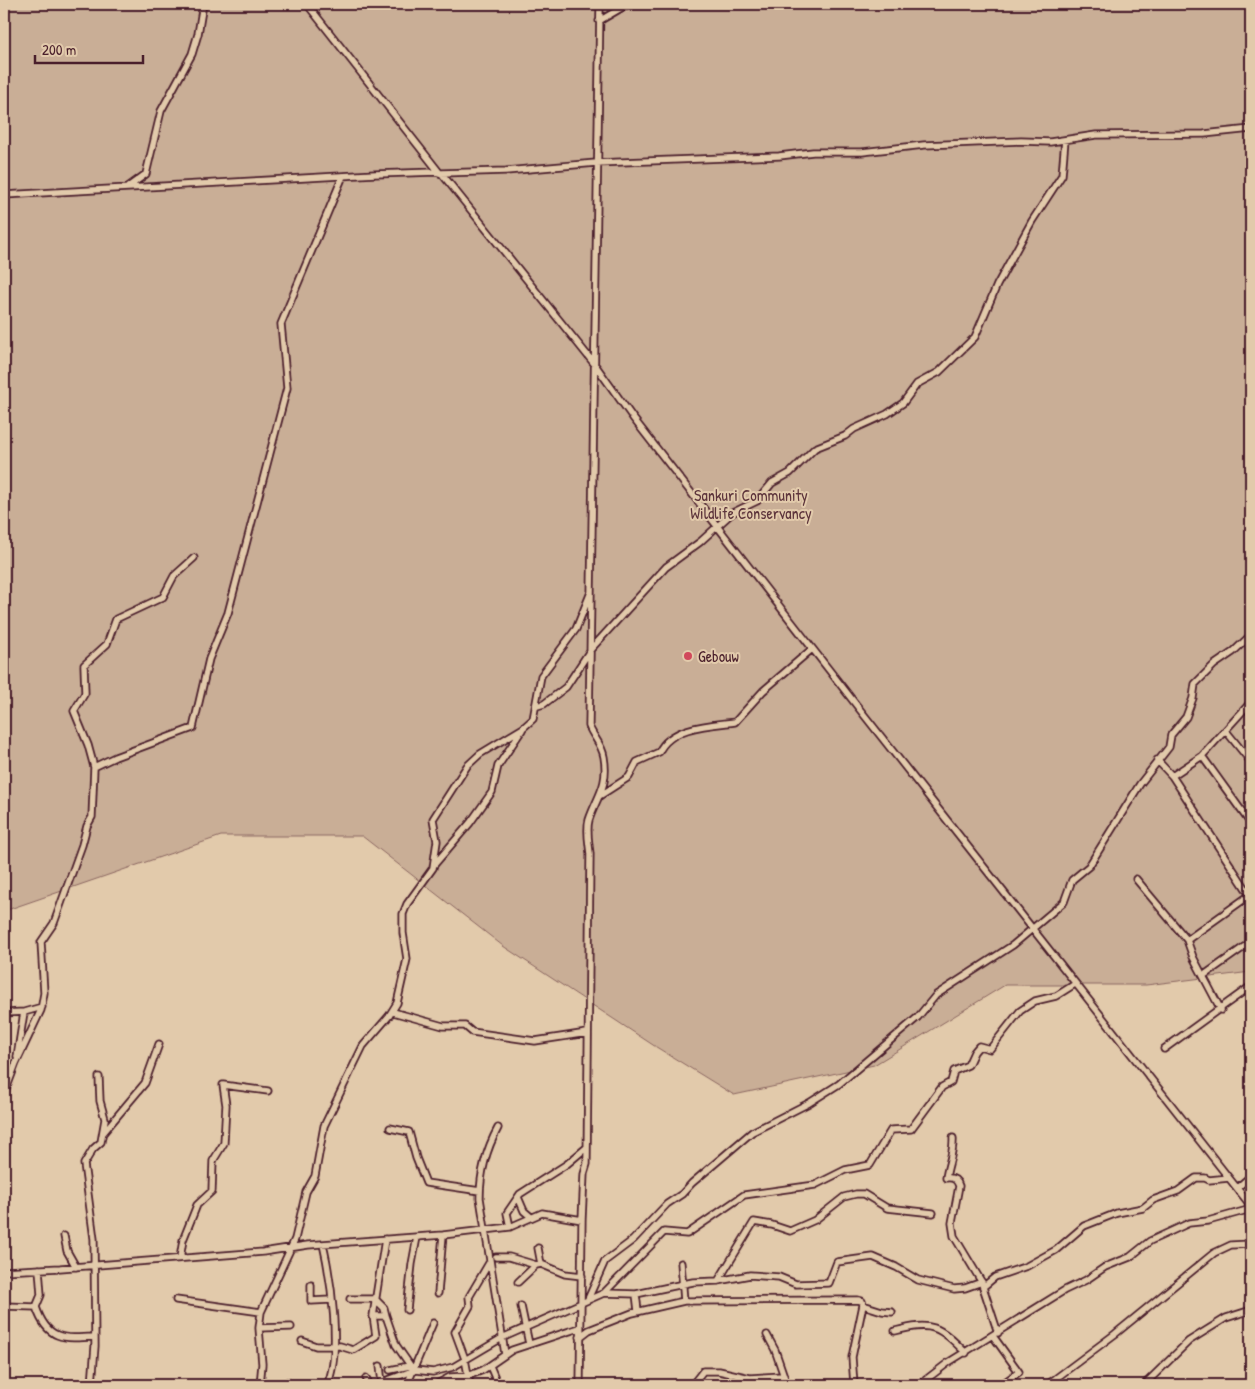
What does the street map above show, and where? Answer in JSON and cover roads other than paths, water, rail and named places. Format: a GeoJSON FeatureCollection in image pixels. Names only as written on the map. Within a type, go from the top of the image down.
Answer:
{"type":"FeatureCollection","features":[{"type":"Feature","properties":{"kind":"street"},"geometry":{"type":"LineString","coordinates":[[126,188],[146,174],[161,111],[192,54],[198,34],[203,4]]}},
{"type":"Feature","properties":{"kind":"street"},"geometry":{"type":"LineString","coordinates":[[307,4],[440,173],[596,366],[633,418],[812,649],[1251,1208],[1208,1221],[1181,1226],[1150,1241],[1126,1260],[1111,1264],[1065,1290],[941,1368],[919,1385]]}},
{"type":"Feature","properties":{"kind":"street"},"geometry":{"type":"LineString","coordinates":[[585,1300],[582,1276],[582,1220],[584,1174],[587,1164],[590,854],[588,830],[589,820],[601,795],[604,758],[600,744],[589,726],[596,366],[594,332],[596,163],[600,4]]}},
{"type":"Feature","properties":{"kind":"street"},"geometry":{"type":"LineString","coordinates":[[599,21],[628,4]]}},
{"type":"Feature","properties":{"kind":"street"},"geometry":{"type":"LineString","coordinates":[[4,195],[344,176],[506,171],[596,163],[779,156],[813,152],[862,152],[924,145],[1065,140],[1096,135],[1204,134],[1251,129]]}},
{"type":"Feature","properties":{"kind":"street"},"geometry":{"type":"LineString","coordinates":[[537,706],[544,704],[566,687],[591,649],[666,567],[732,513],[757,501],[772,483],[790,473],[815,448],[845,436],[854,429],[904,403],[916,384],[939,372],[975,337],[997,285],[1032,221],[1062,175],[1065,140]]}},
{"type":"Feature","properties":{"kind":"street"},"geometry":{"type":"LineString","coordinates":[[94,767],[115,756],[193,728],[209,660],[228,613],[286,388],[281,324],[344,176]]}},
{"type":"Feature","properties":{"kind":"street"},"geometry":{"type":"LineString","coordinates":[[4,1095],[16,1063],[42,1007],[44,993],[41,942],[54,923],[87,826],[92,817],[94,767],[74,711],[85,693],[84,665],[107,644],[116,619],[163,597],[174,576],[194,558]]}},
{"type":"Feature","properties":{"kind":"street"},"geometry":{"type":"LineString","coordinates":[[260,1385],[262,1364],[259,1328],[261,1312],[295,1239],[306,1192],[315,1176],[324,1126],[362,1046],[393,1012],[398,1003],[408,959],[403,932],[403,914],[407,904],[425,882],[434,865],[470,823],[492,792],[498,766],[524,728],[533,719],[537,706],[541,676],[576,628],[592,590]]}},
{"type":"Feature","properties":{"kind":"street"},"geometry":{"type":"LineString","coordinates":[[580,1385],[579,1328],[585,1300],[605,1261],[633,1240],[667,1204],[682,1194],[752,1132],[809,1103],[839,1084],[918,1017],[936,995],[1013,945],[1064,902],[1072,880],[1090,866],[1157,760],[1170,747],[1171,735],[1186,717],[1193,698],[1195,684],[1214,665],[1233,652],[1251,635]]}},
{"type":"Feature","properties":{"kind":"street"},"geometry":{"type":"LineString","coordinates":[[601,795],[629,777],[637,762],[659,752],[664,742],[694,727],[735,722],[763,691],[812,649]]}},
{"type":"Feature","properties":{"kind":"street"},"geometry":{"type":"LineString","coordinates":[[1172,776],[1202,756],[1251,702]]}},
{"type":"Feature","properties":{"kind":"street"},"geometry":{"type":"LineString","coordinates":[[434,865],[437,841],[433,819],[453,791],[460,776],[480,754],[524,728]]}},
{"type":"Feature","properties":{"kind":"street"},"geometry":{"type":"LineString","coordinates":[[1226,731],[1251,760]]}},
{"type":"Feature","properties":{"kind":"street"},"geometry":{"type":"LineString","coordinates":[[1202,756],[1251,824]]}},
{"type":"Feature","properties":{"kind":"street"},"geometry":{"type":"LineString","coordinates":[[1157,760],[1172,776],[1251,895],[1187,940]]}},
{"type":"Feature","properties":{"kind":"street"},"geometry":{"type":"LineString","coordinates":[[1136,879],[1187,940],[1193,957],[1221,1010]]}},
{"type":"Feature","properties":{"kind":"street"},"geometry":{"type":"LineString","coordinates":[[1203,976],[1251,942]]}},
{"type":"Feature","properties":{"kind":"street"},"geometry":{"type":"LineString","coordinates":[[604,1293],[664,1232],[687,1234],[744,1195],[815,1185],[845,1170],[870,1165],[891,1130],[911,1129],[942,1087],[951,1082],[954,1071],[968,1065],[979,1046],[990,1049],[1020,1011],[1035,1000],[1056,996],[1075,984]]}},
{"type":"Feature","properties":{"kind":"street"},"geometry":{"type":"LineString","coordinates":[[1164,1049],[1221,1010],[1251,986]]}},
{"type":"Feature","properties":{"kind":"street"},"geometry":{"type":"LineString","coordinates":[[4,1013],[24,1012],[42,1007]]}},
{"type":"Feature","properties":{"kind":"street"},"geometry":{"type":"LineString","coordinates":[[16,1063],[24,1012]]}},
{"type":"Feature","properties":{"kind":"street"},"geometry":{"type":"LineString","coordinates":[[393,1012],[442,1026],[465,1026],[472,1032],[535,1041],[587,1033]]}},
{"type":"Feature","properties":{"kind":"street"},"geometry":{"type":"LineString","coordinates":[[103,1133],[145,1083],[160,1044]]}},
{"type":"Feature","properties":{"kind":"street"},"geometry":{"type":"LineString","coordinates":[[92,1385],[94,1337],[92,1226],[84,1164],[93,1149],[101,1142],[103,1133],[105,1119],[100,1101],[99,1077]]}},
{"type":"Feature","properties":{"kind":"street"},"geometry":{"type":"LineString","coordinates":[[180,1258],[183,1240],[197,1205],[212,1191],[212,1161],[224,1143],[226,1105],[223,1084],[268,1091]]}},
{"type":"Feature","properties":{"kind":"street"},"geometry":{"type":"LineString","coordinates":[[390,1128],[409,1132],[416,1158],[426,1183],[480,1191]]}},
{"type":"Feature","properties":{"kind":"street"},"geometry":{"type":"LineString","coordinates":[[498,1128],[486,1151],[480,1191],[481,1216],[504,1354]]}},
{"type":"Feature","properties":{"kind":"street"},"geometry":{"type":"LineString","coordinates":[[952,1138],[954,1150],[948,1162],[946,1178],[952,1177],[957,1181],[958,1186],[952,1223],[954,1236],[982,1285],[995,1334],[1019,1372],[1001,1385]]}},
{"type":"Feature","properties":{"kind":"street"},"geometry":{"type":"LineString","coordinates":[[510,1227],[507,1213],[518,1197],[528,1187],[567,1164],[586,1148]]}},
{"type":"Feature","properties":{"kind":"street"},"geometry":{"type":"LineString","coordinates":[[1237,1188],[1251,1176]]}},
{"type":"Feature","properties":{"kind":"street"},"geometry":{"type":"LineString","coordinates":[[390,1370],[411,1368],[433,1372],[453,1367],[502,1338],[604,1293],[636,1294],[683,1284],[718,1282],[750,1275],[778,1277],[796,1284],[829,1283],[837,1262],[873,1258],[900,1269],[910,1277],[942,1287],[961,1289],[982,1285],[998,1275],[1018,1270],[1056,1250],[1084,1226],[1117,1213],[1143,1208],[1153,1200],[1178,1191],[1196,1178],[1209,1180],[1229,1178]]}},
{"type":"Feature","properties":{"kind":"street"},"geometry":{"type":"LineString","coordinates":[[718,1282],[754,1222],[772,1224],[790,1231],[815,1220],[844,1197],[856,1194],[864,1194],[887,1208],[933,1214]]}},
{"type":"Feature","properties":{"kind":"street"},"geometry":{"type":"LineString","coordinates":[[518,1197],[524,1211],[531,1218]]}},
{"type":"Feature","properties":{"kind":"street"},"geometry":{"type":"LineString","coordinates":[[4,1270],[76,1267],[263,1252],[290,1247],[484,1231],[518,1225],[542,1213],[582,1220]]}},
{"type":"Feature","properties":{"kind":"street"},"geometry":{"type":"LineString","coordinates":[[438,1293],[444,1235]]}},
{"type":"Feature","properties":{"kind":"street"},"geometry":{"type":"LineString","coordinates":[[64,1236],[66,1251],[76,1267]]}},
{"type":"Feature","properties":{"kind":"street"},"geometry":{"type":"LineString","coordinates":[[407,1310],[417,1237]]}},
{"type":"Feature","properties":{"kind":"street"},"geometry":{"type":"LineString","coordinates":[[302,1341],[316,1346],[335,1346],[353,1350],[374,1338],[376,1334],[373,1316],[375,1298],[385,1239]]}},
{"type":"Feature","properties":{"kind":"street"},"geometry":{"type":"LineString","coordinates":[[323,1244],[329,1271],[335,1346],[333,1364],[327,1385]]}},
{"type":"Feature","properties":{"kind":"street"},"geometry":{"type":"LineString","coordinates":[[1046,1385],[1115,1334],[1214,1253],[1231,1245],[1251,1244]]}},
{"type":"Feature","properties":{"kind":"street"},"geometry":{"type":"LineString","coordinates":[[518,1282],[538,1265],[538,1248]]}},
{"type":"Feature","properties":{"kind":"street"},"geometry":{"type":"LineString","coordinates":[[496,1257],[509,1257],[565,1274],[582,1276]]}},
{"type":"Feature","properties":{"kind":"street"},"geometry":{"type":"LineString","coordinates":[[470,1385],[465,1359],[455,1332],[470,1306],[469,1297],[489,1262]]}},
{"type":"Feature","properties":{"kind":"street"},"geometry":{"type":"LineString","coordinates":[[681,1263],[684,1301]]}},
{"type":"Feature","properties":{"kind":"street"},"geometry":{"type":"LineString","coordinates":[[39,1269],[41,1295],[36,1307],[48,1331],[66,1337],[94,1337]]}},
{"type":"Feature","properties":{"kind":"street"},"geometry":{"type":"LineString","coordinates":[[311,1285],[311,1301],[331,1300]]}},
{"type":"Feature","properties":{"kind":"street"},"geometry":{"type":"LineString","coordinates":[[636,1294],[638,1311]]}},
{"type":"Feature","properties":{"kind":"street"},"geometry":{"type":"LineString","coordinates":[[350,1299],[375,1298]]}},
{"type":"Feature","properties":{"kind":"street"},"geometry":{"type":"LineString","coordinates":[[375,1298],[384,1308],[392,1336],[411,1368]]}},
{"type":"Feature","properties":{"kind":"street"},"geometry":{"type":"LineString","coordinates":[[176,1300],[261,1312]]}},
{"type":"Feature","properties":{"kind":"street"},"geometry":{"type":"LineString","coordinates":[[580,1337],[589,1330],[638,1311],[684,1301],[851,1302],[858,1300],[862,1301],[864,1305],[882,1312],[892,1312]]}},
{"type":"Feature","properties":{"kind":"street"},"geometry":{"type":"LineString","coordinates":[[854,1385],[852,1357],[864,1305]]}},
{"type":"Feature","properties":{"kind":"street"},"geometry":{"type":"LineString","coordinates":[[4,1306],[36,1307]]}},
{"type":"Feature","properties":{"kind":"street"},"geometry":{"type":"LineString","coordinates":[[521,1306],[528,1344]]}},
{"type":"Feature","properties":{"kind":"street"},"geometry":{"type":"LineString","coordinates":[[1144,1385],[1189,1341],[1226,1318],[1251,1310]]}},
{"type":"Feature","properties":{"kind":"street"},"geometry":{"type":"LineString","coordinates":[[373,1316],[386,1316]]}},
{"type":"Feature","properties":{"kind":"street"},"geometry":{"type":"LineString","coordinates":[[407,1385],[411,1368],[433,1323]]}},
{"type":"Feature","properties":{"kind":"street"},"geometry":{"type":"LineString","coordinates":[[895,1331],[920,1325],[939,1329],[966,1353]]}},
{"type":"Feature","properties":{"kind":"street"},"geometry":{"type":"LineString","coordinates":[[259,1328],[291,1328]]}},
{"type":"Feature","properties":{"kind":"street"},"geometry":{"type":"LineString","coordinates":[[435,1385],[450,1378],[468,1376],[490,1366],[504,1354],[528,1344],[579,1328]]}},
{"type":"Feature","properties":{"kind":"street"},"geometry":{"type":"LineString","coordinates":[[767,1334],[779,1359],[782,1376],[788,1385]]}},
{"type":"Feature","properties":{"kind":"street"},"geometry":{"type":"LineString","coordinates":[[380,1366],[382,1383]]}},
{"type":"Feature","properties":{"kind":"street"},"geometry":{"type":"LineString","coordinates":[[490,1366],[498,1385]]}},
{"type":"Feature","properties":{"kind":"street"},"geometry":{"type":"LineString","coordinates":[[375,1385],[411,1368]]}},
{"type":"Feature","properties":{"kind":"street"},"geometry":{"type":"LineString","coordinates":[[692,1385],[703,1371],[719,1371],[750,1378],[782,1376]]}},
{"type":"Feature","properties":{"kind":"street"},"geometry":{"type":"LineString","coordinates":[[366,1378],[370,1385]]}},
{"type":"Feature","properties":{"kind":"street"},"geometry":{"type":"LineString","coordinates":[[277,1385],[287,1382]]}},
{"type":"Feature","properties":{"kind":"place","name":"Gebouw"},"geometry":{"type":"Point","coordinates":[688,656]}},
{"type":"Feature","properties":{"kind":"park label","name":"Sankuri Community Wildlife Conservancy"},"geometry":{"type":"Point","coordinates":[751,504]}}]}
